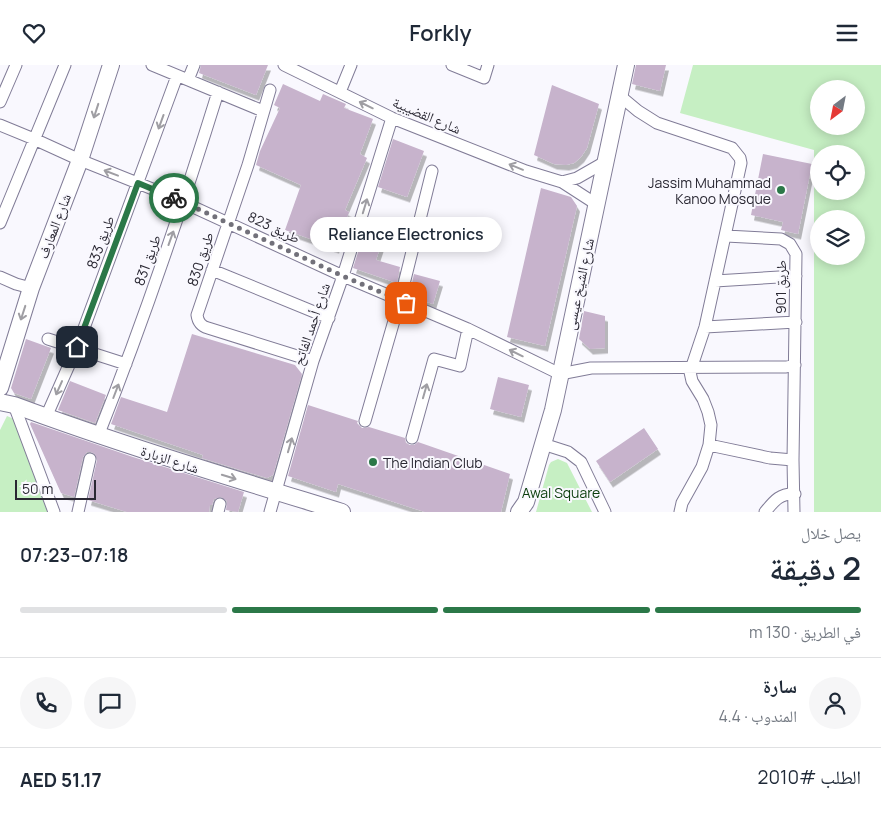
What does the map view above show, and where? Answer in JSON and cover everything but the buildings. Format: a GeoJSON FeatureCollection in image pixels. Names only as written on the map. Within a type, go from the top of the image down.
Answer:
{"type":"FeatureCollection","features":[{"type":"Feature","properties":{"kind":"street"},"geometry":{"type":"LineString","coordinates":[[0,102],[4,81],[16,65]]}},
{"type":"Feature","properties":{"kind":"street"},"geometry":{"type":"LineString","coordinates":[[0,223],[65,65]]}},
{"type":"Feature","properties":{"kind":"street","name":"شارع المعارف"},"geometry":{"type":"LineString","coordinates":[[0,388],[31,288],[80,160],[111,65]]}},
{"type":"Feature","properties":{"kind":"street"},"geometry":{"type":"LineString","coordinates":[[152,65],[263,111]]}},
{"type":"Feature","properties":{"kind":"street","name":"طريق 833"},"geometry":{"type":"LineString","coordinates":[[46,417],[77,347],[138,183],[182,78],[194,65]]}},
{"type":"Feature","properties":{"kind":"street","name":"شارع القضيبية"},"geometry":{"type":"LineString","coordinates":[[284,65],[392,118],[526,171],[562,182],[596,204]]}},
{"type":"Feature","properties":{"kind":"street"},"geometry":{"type":"LineString","coordinates":[[340,92],[351,65]]}},
{"type":"Feature","properties":{"kind":"street"},"geometry":{"type":"LineString","coordinates":[[452,65],[484,78],[488,65]]}},
{"type":"Feature","properties":{"kind":"street","name":"شارع الشيخ عيسى"},"geometry":{"type":"LineString","coordinates":[[524,509],[553,410],[626,65]]}},
{"type":"Feature","properties":{"kind":"street","name":"طريق 830"},"geometry":{"type":"LineString","coordinates":[[270,89],[197,315],[201,325],[313,361]]}},
{"type":"Feature","properties":{"kind":"street","name":"طريق 831"},"geometry":{"type":"LineString","coordinates":[[98,436],[126,364],[183,203],[218,91]]}},
{"type":"Feature","properties":{"kind":"street"},"geometry":{"type":"LineString","coordinates":[[620,96],[638,111],[657,123],[726,145],[737,152],[741,163],[706,327],[690,375],[708,412],[711,425],[709,445],[702,467],[682,503],[680,512]]}},
{"type":"Feature","properties":{"kind":"street","name":"شارع أحمد الفاتح"},"geometry":{"type":"LineString","coordinates":[[270,512],[313,361],[343,276],[392,118]]}},
{"type":"Feature","properties":{"kind":"street","name":"طريق 823"},"geometry":{"type":"LineString","coordinates":[[0,125],[228,222],[343,276],[468,329],[560,374]]}},
{"type":"Feature","properties":{"kind":"street"},"geometry":{"type":"LineString","coordinates":[[562,182],[577,178],[605,162]]}},
{"type":"Feature","properties":{"kind":"street"},"geometry":{"type":"LineString","coordinates":[[365,421],[400,300],[432,171]]}},
{"type":"Feature","properties":{"kind":"street","name":"طريق 901"},"geometry":{"type":"LineString","coordinates":[[726,236],[781,239],[790,243],[796,254],[794,512]]}},
{"type":"Feature","properties":{"kind":"street"},"geometry":{"type":"LineString","coordinates":[[212,270],[329,318]]}},
{"type":"Feature","properties":{"kind":"street"},"geometry":{"type":"LineString","coordinates":[[715,281],[796,276]]}},
{"type":"Feature","properties":{"kind":"street"},"geometry":{"type":"LineString","coordinates":[[0,277],[31,288]]}},
{"type":"Feature","properties":{"kind":"street"},"geometry":{"type":"LineString","coordinates":[[706,327],[796,322]]}},
{"type":"Feature","properties":{"kind":"street"},"geometry":{"type":"LineString","coordinates":[[412,438],[434,359],[460,366],[468,329]]}},
{"type":"Feature","properties":{"kind":"street"},"geometry":{"type":"LineString","coordinates":[[48,339],[126,364]]}},
{"type":"Feature","properties":{"kind":"street"},"geometry":{"type":"LineString","coordinates":[[560,374],[591,368],[786,367],[795,365]]}},
{"type":"Feature","properties":{"kind":"street"},"geometry":{"type":"LineString","coordinates":[[7,403],[54,512]]}},
{"type":"Feature","properties":{"kind":"street","name":"شارع الزبارة"},"geometry":{"type":"LineString","coordinates":[[7,403],[98,436],[342,512]]}},
{"type":"Feature","properties":{"kind":"street"},"geometry":{"type":"LineString","coordinates":[[543,444],[568,452],[581,462],[604,512]]}},
{"type":"Feature","properties":{"kind":"street"},"geometry":{"type":"LineString","coordinates":[[709,445],[770,458],[794,460]]}},
{"type":"Feature","properties":{"kind":"street"},"geometry":{"type":"LineString","coordinates":[[78,512],[90,459]]}},
{"type":"Feature","properties":{"kind":"street"},"geometry":{"type":"LineString","coordinates":[[766,512],[778,497],[795,494]]}},
{"type":"Feature","properties":{"kind":"green space"},"geometry":{"type":"Polygon","coordinates":[[[693,65],[881,65],[881,512],[814,512],[814,265],[865,265],[865,210],[814,210],[814,200],[865,200],[865,145],[810,145],[810,149],[680,113],[693,65]]]}},
{"type":"Feature","properties":{"kind":"green space"},"geometry":{"type":"Polygon","coordinates":[[[7,416],[14,419],[53,512],[0,512],[0,430],[7,416]]]}},
{"type":"Feature","properties":{"kind":"green space","name":"Awal Square"},"geometry":{"type":"Polygon","coordinates":[[[558,459],[567,463],[592,512],[536,512],[549,465],[558,459]]]}},
{"type":"Feature","properties":{"kind":"way so far"},"geometry":{"type":"LineString","coordinates":[[174,198],[406,303]]}},
{"type":"Feature","properties":{"kind":"place","name":"Jassim Muhammad Kanoo Mosque"},"geometry":{"type":"Point","coordinates":[781,190]}},
{"type":"Feature","properties":{"kind":"place","name":"Reliance Electronics"},"geometry":{"type":"Point","coordinates":[406,303]}},
{"type":"Feature","properties":{"kind":"place","name":"The Indian Club"},"geometry":{"type":"Point","coordinates":[373,462]}},
{"type":"Feature","properties":{"kind":"route"},"geometry":{"type":"LineString","coordinates":[[77,347],[138,183],[174,198]]}}]}
